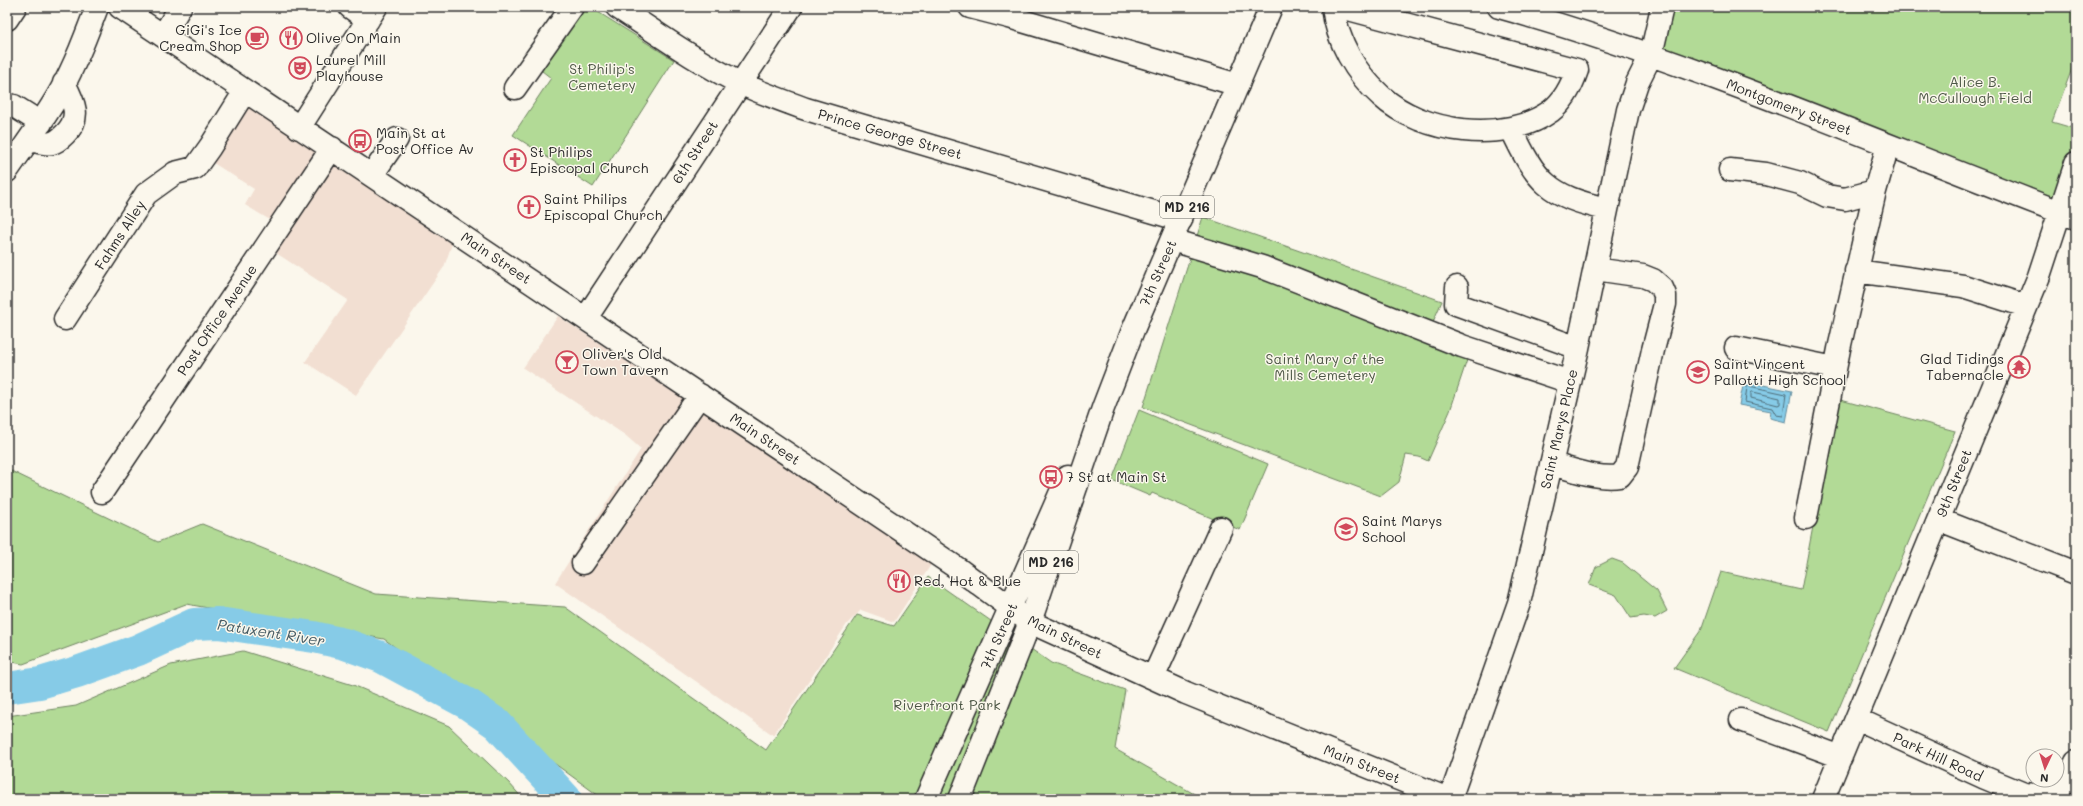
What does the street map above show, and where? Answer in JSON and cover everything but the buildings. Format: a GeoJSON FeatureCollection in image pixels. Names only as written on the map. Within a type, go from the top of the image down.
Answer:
{"type":"FeatureCollection","features":[{"type":"Feature","properties":{"kind":"street"},"geometry":{"type":"LineString","coordinates":[[7,19],[15,7]]}},
{"type":"Feature","properties":{"kind":"street"},"geometry":{"type":"LineString","coordinates":[[7,171],[35,132],[64,83],[97,7]]}},
{"type":"Feature","properties":{"kind":"street","name":"Main Street"},"geometry":{"type":"LineString","coordinates":[[120,7],[957,568],[1030,622],[1153,678],[1449,799]]}},
{"type":"Feature","properties":{"kind":"street"},"geometry":{"type":"LineString","coordinates":[[163,36],[180,7]]}},
{"type":"Feature","properties":{"kind":"street"},"geometry":{"type":"LineString","coordinates":[[299,128],[372,13],[350,7]]}},
{"type":"Feature","properties":{"kind":"street"},"geometry":{"type":"LineString","coordinates":[[515,88],[572,7]]}},
{"type":"Feature","properties":{"kind":"street","name":"Prince George Street"},"geometry":{"type":"LineString","coordinates":[[617,7],[696,58],[740,83],[806,109],[1181,220]]}},
{"type":"Feature","properties":{"kind":"street","name":"6th Street"},"geometry":{"type":"LineString","coordinates":[[586,318],[791,7]]}},
{"type":"Feature","properties":{"kind":"street"},"geometry":{"type":"LineString","coordinates":[[970,7],[1009,17],[1238,85]]}},
{"type":"Feature","properties":{"kind":"street","name":"7th Street"},"geometry":{"type":"LineString","coordinates":[[960,799],[1030,622],[1103,408],[1133,330],[1271,7]]}},
{"type":"Feature","properties":{"kind":"street"},"geometry":{"type":"LineString","coordinates":[[1333,7],[1335,24],[1345,50],[1363,77],[1381,97],[1406,113],[1433,124],[1484,132],[1510,128],[1533,121],[1552,110],[1572,85],[1577,70],[1341,7]]}},
{"type":"Feature","properties":{"kind":"street","name":"Montgomery Street"},"geometry":{"type":"LineString","coordinates":[[1498,7],[1550,21],[1737,86],[2068,215]]}},
{"type":"Feature","properties":{"kind":"street","name":"Saint Marys Place"},"geometry":{"type":"LineString","coordinates":[[1449,799],[1513,623],[1578,348],[1628,110],[1637,83],[1651,55],[1662,7]]}},
{"type":"Feature","properties":{"kind":"street"},"geometry":{"type":"LineString","coordinates":[[7,105],[14,106],[35,132],[51,144],[61,138],[72,127],[75,113],[73,100],[64,83]]}},
{"type":"Feature","properties":{"kind":"street","name":"Fahms Alley"},"geometry":{"type":"LineString","coordinates":[[66,319],[146,194],[176,173],[195,168],[245,91]]}},
{"type":"Feature","properties":{"kind":"street"},"geometry":{"type":"LineString","coordinates":[[1510,128],[1524,156],[1548,187],[1578,202],[1607,209]]}},
{"type":"Feature","properties":{"kind":"street"},"geometry":{"type":"LineString","coordinates":[[372,175],[397,139]]}},
{"type":"Feature","properties":{"kind":"street"},"geometry":{"type":"LineString","coordinates":[[1806,518],[1835,368],[1856,271],[1875,191],[1888,145]]}},
{"type":"Feature","properties":{"kind":"street","name":"Post Office Avenue"},"geometry":{"type":"LineString","coordinates":[[102,492],[332,148]]}},
{"type":"Feature","properties":{"kind":"street","name":"9th Street"},"geometry":{"type":"LineString","coordinates":[[1823,799],[1940,520],[2050,246],[2068,215],[2076,163]]}},
{"type":"Feature","properties":{"kind":"street"},"geometry":{"type":"LineString","coordinates":[[1730,170],[1766,174],[1800,183],[1827,196],[1845,199],[1875,191]]}},
{"type":"Feature","properties":{"kind":"street"},"geometry":{"type":"LineString","coordinates":[[1172,240],[1262,267],[1462,346],[1570,382]]}},
{"type":"Feature","properties":{"kind":"street"},"geometry":{"type":"LineString","coordinates":[[1550,464],[1612,477],[1620,476],[1627,467],[1653,350],[1666,304],[1665,295],[1662,288],[1653,280],[1643,276],[1595,269]]}},
{"type":"Feature","properties":{"kind":"street"},"geometry":{"type":"LineString","coordinates":[[1856,271],[1964,286],[2026,306]]}},
{"type":"Feature","properties":{"kind":"street"},"geometry":{"type":"LineString","coordinates":[[1457,287],[1456,304],[1578,348]]}},
{"type":"Feature","properties":{"kind":"street"},"geometry":{"type":"LineString","coordinates":[[1736,348],[1835,368]]}},
{"type":"Feature","properties":{"kind":"street"},"geometry":{"type":"LineString","coordinates":[[584,563],[700,395]]}},
{"type":"Feature","properties":{"kind":"street","name":"7th Street"},"geometry":{"type":"LineString","coordinates":[[926,799],[1058,498],[1103,408]]}},
{"type":"Feature","properties":{"kind":"street"},"geometry":{"type":"LineString","coordinates":[[1940,520],[2076,573]]}},
{"type":"Feature","properties":{"kind":"street"},"geometry":{"type":"LineString","coordinates":[[1153,678],[1221,528]]}},
{"type":"Feature","properties":{"kind":"street","name":"Park Hill Road"},"geometry":{"type":"LineString","coordinates":[[1857,719],[2024,794],[2040,795],[2056,791],[2069,779],[2076,762]]}},
{"type":"Feature","properties":{"kind":"street"},"geometry":{"type":"LineString","coordinates":[[1741,720],[1840,757]]}},
{"type":"Feature","properties":{"kind":"shaded area"},"geometry":{"type":"Polygon","coordinates":[[[243,102],[452,244],[444,267],[356,395],[305,362],[348,300],[273,251],[287,230],[245,205],[254,189],[207,159],[243,102]]]}},
{"type":"Feature","properties":{"kind":"shaded area"},"geometry":{"type":"Polygon","coordinates":[[[558,316],[932,563],[894,622],[861,610],[847,624],[773,735],[555,583],[641,449],[625,435],[523,368],[558,316]]]}},
{"type":"Feature","properties":{"kind":"green space","name":"St Philip's Cemetery"},"geometry":{"type":"Polygon","coordinates":[[[576,7],[590,7],[674,60],[593,187],[513,135],[551,78],[537,67],[576,7]]]}},
{"type":"Feature","properties":{"kind":"green space","name":"Alice B. McCullough Field"},"geometry":{"type":"Polygon","coordinates":[[[1662,7],[2076,7],[2076,58],[2052,122],[2076,129],[2076,163],[2060,212],[1651,55],[1662,7]]]}},
{"type":"Feature","properties":{"kind":"green space","name":"Saint Mary of the Mills Cemetery"},"geometry":{"type":"Polygon","coordinates":[[[1203,217],[1442,301],[1426,338],[1467,360],[1450,411],[1428,461],[1419,457],[1406,455],[1399,482],[1381,496],[1143,407],[1203,217]]]}},
{"type":"Feature","properties":{"kind":"green space"},"geometry":{"type":"Polygon","coordinates":[[[1837,399],[1955,431],[1829,732],[1674,668],[1701,630],[1721,572],[1801,590],[1837,399]]]}},
{"type":"Feature","properties":{"kind":"green space"},"geometry":{"type":"Polygon","coordinates":[[[1139,410],[1268,464],[1240,530],[1152,493],[1150,496],[1112,480],[1139,410]]]}},
{"type":"Feature","properties":{"kind":"green space","name":"Riverfront Park"},"geometry":{"type":"Polygon","coordinates":[[[7,469],[158,542],[202,524],[376,594],[565,607],[766,750],[857,615],[894,626],[928,577],[1051,663],[1125,690],[1115,749],[1203,799],[603,799],[384,639],[186,604],[23,664],[7,661],[7,469]]]}},
{"type":"Feature","properties":{"kind":"green space"},"geometry":{"type":"Polygon","coordinates":[[[1612,559],[1623,563],[1657,591],[1667,611],[1655,618],[1644,616],[1631,618],[1616,595],[1589,585],[1596,567],[1612,559]]]}},
{"type":"Feature","properties":{"kind":"green space"},"geometry":{"type":"Polygon","coordinates":[[[243,651],[353,685],[449,726],[509,783],[523,799],[7,799],[7,716],[76,706],[171,665],[243,651]]]}},
{"type":"Feature","properties":{"kind":"water"},"geometry":{"type":"Polygon","coordinates":[[[1744,381],[1792,391],[1786,422],[1770,418],[1771,411],[1739,405],[1744,381]]]}},
{"type":"Feature","properties":{"kind":"waterway","name":"Patuxent River"},"geometry":{"type":"LineString","coordinates":[[7,688],[40,683],[77,672],[138,650],[194,624],[218,623],[314,637],[345,644],[381,657],[468,704],[497,724],[566,799]]}},
{"type":"Feature","properties":{"kind":"waterway"},"geometry":{"type":"LineString","coordinates":[[539,799],[549,782]]}},
{"type":"Feature","properties":{"kind":"place","name":"GiGi's Ice Cream Shop"},"geometry":{"type":"Point","coordinates":[257,38]}},
{"type":"Feature","properties":{"kind":"place","name":"Olive On Main"},"geometry":{"type":"Point","coordinates":[291,38]}},
{"type":"Feature","properties":{"kind":"place","name":"Laurel Mill Playhouse"},"geometry":{"type":"Point","coordinates":[300,68]}},
{"type":"Feature","properties":{"kind":"place","name":"Main St at Post Office Av"},"geometry":{"type":"Point","coordinates":[360,141]}},
{"type":"Feature","properties":{"kind":"place","name":"St Philips Episcopal Church"},"geometry":{"type":"Point","coordinates":[515,160]}},
{"type":"Feature","properties":{"kind":"place","name":"Saint Philips Episcopal Church"},"geometry":{"type":"Point","coordinates":[529,207]}},
{"type":"Feature","properties":{"kind":"place","name":"Oliver's Old Town Tavern"},"geometry":{"type":"Point","coordinates":[567,362]}},
{"type":"Feature","properties":{"kind":"place","name":"Glad Tidings Tabernacle"},"geometry":{"type":"Point","coordinates":[2019,367]}},
{"type":"Feature","properties":{"kind":"place","name":"Saint Vincent Pallotti High School"},"geometry":{"type":"Point","coordinates":[1698,372]}},
{"type":"Feature","properties":{"kind":"place","name":"7 St at Main St"},"geometry":{"type":"Point","coordinates":[1051,477]}},
{"type":"Feature","properties":{"kind":"place","name":"Saint Marys School"},"geometry":{"type":"Point","coordinates":[1346,529]}},
{"type":"Feature","properties":{"kind":"place","name":"Red, Hot & Blue"},"geometry":{"type":"Point","coordinates":[899,581]}}]}
